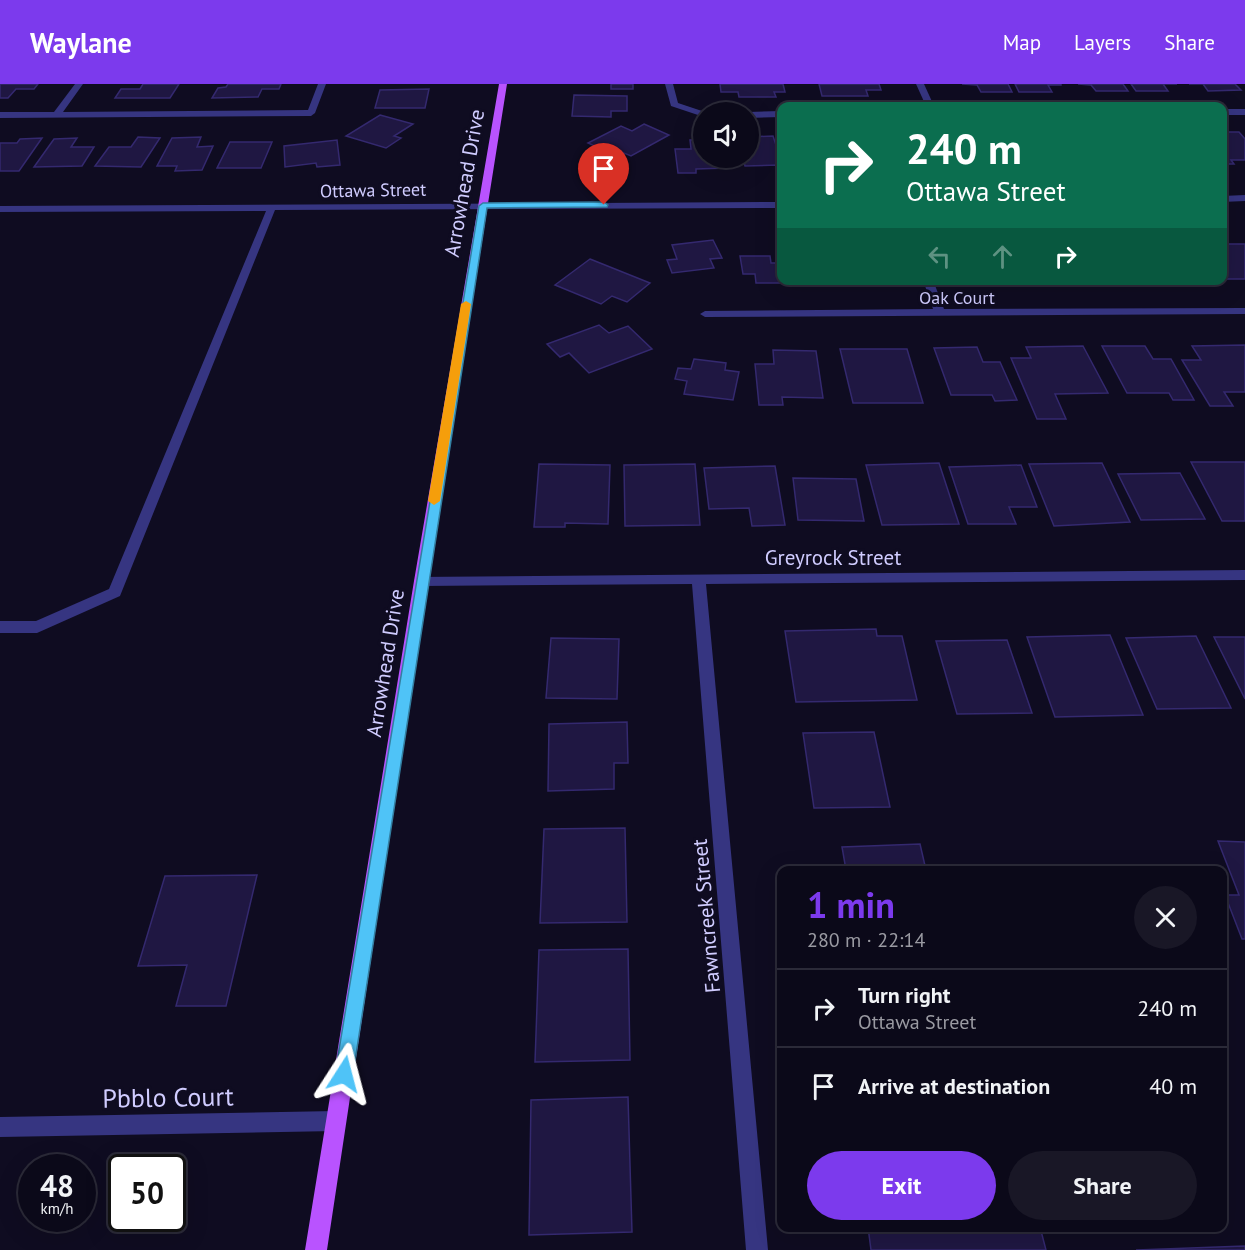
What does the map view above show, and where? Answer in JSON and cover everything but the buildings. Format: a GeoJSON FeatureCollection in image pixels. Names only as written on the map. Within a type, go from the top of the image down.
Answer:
{"type":"FeatureCollection","features":[{"type":"Feature","properties":{"kind":"main road","name":"Arrowhead Drive"},"geometry":{"type":"LineString","coordinates":[[316,1250],[421,581],[503,84]]}},
{"type":"Feature","properties":{"kind":"street"},"geometry":{"type":"LineString","coordinates":[[57,114],[79,84]]}},
{"type":"Feature","properties":{"kind":"street"},"geometry":{"type":"LineString","coordinates":[[0,115],[311,113],[322,84]]}},
{"type":"Feature","properties":{"kind":"street"},"geometry":{"type":"LineString","coordinates":[[669,84],[674,104],[693,111]]}},
{"type":"Feature","properties":{"kind":"street"},"geometry":{"type":"LineString","coordinates":[[920,84],[928,102]]}},
{"type":"Feature","properties":{"kind":"street"},"geometry":{"type":"LineString","coordinates":[[1227,112],[1245,111]]}},
{"type":"Feature","properties":{"kind":"street"},"geometry":{"type":"LineString","coordinates":[[759,115],[777,114]]}},
{"type":"Feature","properties":{"kind":"street"},"geometry":{"type":"LineString","coordinates":[[1227,199],[1245,198]]}},
{"type":"Feature","properties":{"kind":"street","name":"Ottawa Street"},"geometry":{"type":"LineString","coordinates":[[0,209],[777,205]]}},
{"type":"Feature","properties":{"kind":"street"},"geometry":{"type":"LineString","coordinates":[[0,627],[37,627],[116,592],[272,207]]}},
{"type":"Feature","properties":{"kind":"street"},"geometry":{"type":"LineString","coordinates":[[929,285],[940,313]]}},
{"type":"Feature","properties":{"kind":"street","name":"Oak Court"},"geometry":{"type":"LineString","coordinates":[[705,314],[1245,311]]}},
{"type":"Feature","properties":{"kind":"street","name":"Greyrock Street"},"geometry":{"type":"LineString","coordinates":[[421,581],[1245,575]]}},
{"type":"Feature","properties":{"kind":"street","name":"Fawncreek Street"},"geometry":{"type":"LineString","coordinates":[[699,579],[757,1250]]}},
{"type":"Feature","properties":{"kind":"street","name":"Pbblo Court"},"geometry":{"type":"LineString","coordinates":[[0,1126],[336,1121]]}},
{"type":"Feature","properties":{"kind":"slow traffic"},"geometry":{"type":"LineString","coordinates":[[434,501],[466,304]]}},
{"type":"Feature","properties":{"kind":"route"},"geometry":{"type":"LineString","coordinates":[[344,1074],[483,206],[604,205]]}}]}
